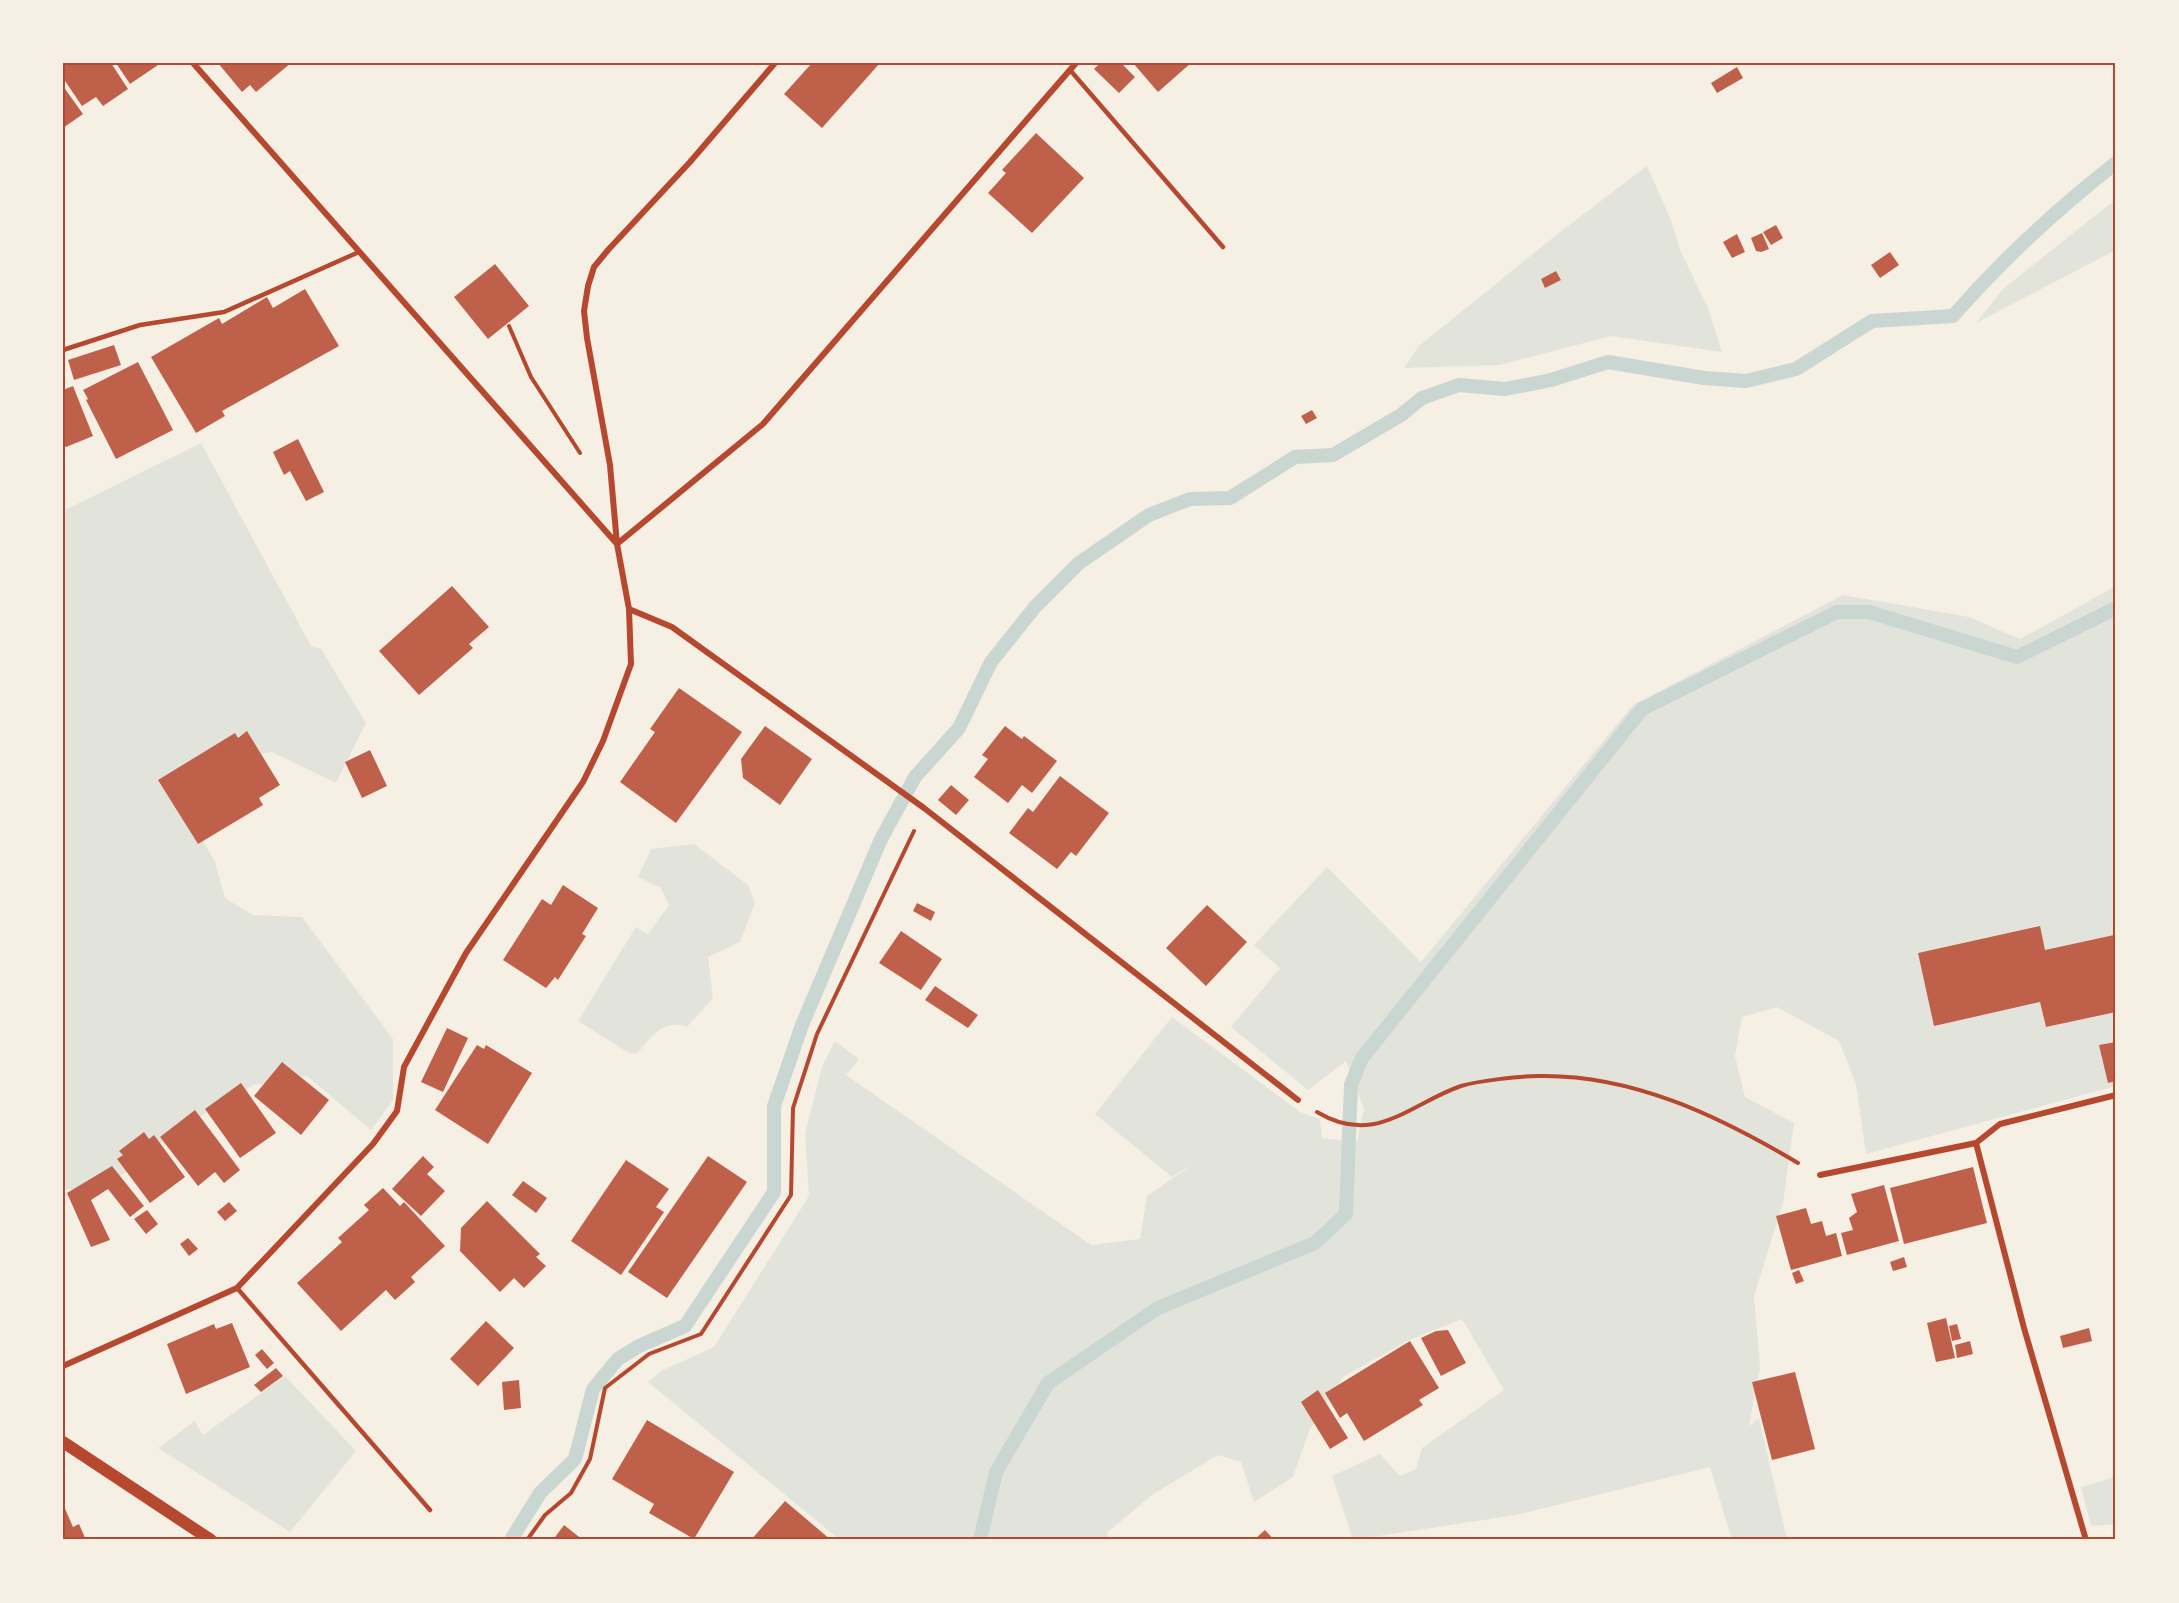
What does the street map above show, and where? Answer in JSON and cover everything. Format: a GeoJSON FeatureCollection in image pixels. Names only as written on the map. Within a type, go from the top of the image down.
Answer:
{"type":"FeatureCollection","features":[{"type":"Feature","properties":{"kind":"main road"},"geometry":{"type":"LineString","coordinates":[[63,1442],[211,1540]]}},
{"type":"Feature","properties":{"kind":"street"},"geometry":{"type":"LineString","coordinates":[[193,63],[617,544]]}},
{"type":"Feature","properties":{"kind":"street"},"geometry":{"type":"LineString","coordinates":[[63,1366],[237,1288],[373,1144],[397,1111],[404,1067],[466,953],[583,782],[603,741],[631,664],[630,609],[617,544],[610,465],[584,311],[594,267],[775,63]]}},
{"type":"Feature","properties":{"kind":"street"},"geometry":{"type":"LineString","coordinates":[[617,544],[763,424],[1076,63]]}},
{"type":"Feature","properties":{"kind":"street"},"geometry":{"type":"LineString","coordinates":[[630,609],[672,627],[924,808],[1298,1100]]}},
{"type":"Feature","properties":{"kind":"street"},"geometry":{"type":"LineString","coordinates":[[1820,1175],[1976,1143],[2000,1124],[2116,1095]]}},
{"type":"Feature","properties":{"kind":"street"},"geometry":{"type":"LineString","coordinates":[[1976,1143],[2024,1328],[2086,1540]]}},
{"type":"Feature","properties":{"kind":"lane"},"geometry":{"type":"LineString","coordinates":[[1070,70],[1223,247]]}},
{"type":"Feature","properties":{"kind":"lane"},"geometry":{"type":"LineString","coordinates":[[63,350],[140,325],[224,312],[359,252]]}},
{"type":"Feature","properties":{"kind":"lane"},"geometry":{"type":"LineString","coordinates":[[237,1288],[430,1510]]}},
{"type":"Feature","properties":{"kind":"path"},"geometry":{"type":"LineString","coordinates":[[509,326],[531,377],[588,467],[610,465]]}},
{"type":"Feature","properties":{"kind":"path"},"geometry":{"type":"LineString","coordinates":[[527,1540],[545,1515],[571,1493],[590,1459],[605,1388],[649,1354],[701,1334],[791,1195],[793,1108],[817,1034],[924,808]]}},
{"type":"Feature","properties":{"kind":"path"},"geometry":{"type":"LineString","coordinates":[[1349,1126],[1390,1122],[1462,1086],[1538,1076],[1612,1082],[1691,1105],[1820,1175]]}},
{"type":"Feature","properties":{"kind":"shaded area"},"geometry":{"type":"Polygon","coordinates":[[[1647,166],[1671,220],[1680,250],[1708,308],[1722,352],[1611,336],[1500,365],[1404,368],[1419,346],[1560,232],[1647,166]]]}},
{"type":"Feature","properties":{"kind":"shaded area"},"geometry":{"type":"Polygon","coordinates":[[[2116,199],[2116,250],[1976,323],[2003,289],[2116,199]]]}},
{"type":"Feature","properties":{"kind":"shaded area"},"geometry":{"type":"Polygon","coordinates":[[[201,443],[311,646],[321,649],[366,723],[336,783],[272,752],[190,765],[175,792],[215,862],[225,898],[253,915],[302,917],[393,1039],[393,1100],[371,1130],[307,1076],[253,1085],[179,1129],[123,1174],[96,1188],[63,1190],[63,511],[201,443]]]}},
{"type":"Feature","properties":{"kind":"shaded area"},"geometry":{"type":"Polygon","coordinates":[[[2116,586],[2116,944],[2114,935],[2045,950],[2039,926],[1918,953],[2040,1002],[2046,1027],[2116,1012],[2116,1086],[1866,1154],[1856,1084],[1839,1041],[1777,1007],[1742,1017],[1735,1056],[1745,1097],[1794,1123],[1783,1203],[1754,1296],[1760,1367],[1749,1426],[1759,1418],[1787,1540],[1732,1540],[1710,1467],[1516,1515],[1353,1540],[1332,1476],[1380,1454],[1400,1476],[1416,1469],[1422,1448],[1504,1390],[1462,1319],[1407,1341],[1343,1377],[1309,1431],[1293,1477],[1254,1502],[1241,1462],[1218,1455],[1152,1495],[1108,1532],[1106,1540],[840,1540],[648,1382],[661,1371],[714,1347],[809,1196],[805,1133],[822,1067],[835,1041],[859,1059],[846,1075],[1091,1245],[1140,1239],[1147,1196],[1195,1163],[1172,1177],[1095,1114],[1172,1017],[1300,1112],[1320,1119],[1322,1138],[1357,1142],[1364,1109],[1346,1061],[1308,1090],[1231,1027],[1280,968],[1254,945],[1327,867],[1421,962],[1633,705],[1843,595],[1969,617],[2020,639],[2116,586]]]}},
{"type":"Feature","properties":{"kind":"shaded area"},"geometry":{"type":"Polygon","coordinates":[[[694,844],[748,885],[755,903],[740,942],[708,957],[713,998],[687,1027],[671,1025],[664,1027],[637,1054],[629,1053],[578,1021],[636,927],[648,934],[669,905],[661,888],[638,877],[651,849],[694,844]]]}},
{"type":"Feature","properties":{"kind":"shaded area"},"geometry":{"type":"Polygon","coordinates":[[[285,1376],[356,1451],[290,1532],[158,1448],[195,1421],[203,1435],[285,1376]]]}},
{"type":"Feature","properties":{"kind":"shaded area"},"geometry":{"type":"Polygon","coordinates":[[[2116,1472],[2116,1524],[2091,1526],[2081,1487],[2111,1478],[2116,1472]]]}},
{"type":"Feature","properties":{"kind":"building"},"geometry":{"type":"Polygon","coordinates":[[[63,63],[111,63],[128,89],[103,106],[96,97],[82,106],[63,78],[63,63]]]}},
{"type":"Feature","properties":{"kind":"building"},"geometry":{"type":"Polygon","coordinates":[[[116,63],[161,63],[130,84],[116,63]]]}},
{"type":"Feature","properties":{"kind":"building"},"geometry":{"type":"Polygon","coordinates":[[[218,63],[291,63],[256,92],[250,85],[242,92],[218,63]]]}},
{"type":"Feature","properties":{"kind":"building"},"geometry":{"type":"Polygon","coordinates":[[[812,63],[880,63],[822,128],[784,94],[812,63]]]}},
{"type":"Feature","properties":{"kind":"building"},"geometry":{"type":"Polygon","coordinates":[[[1100,63],[1121,63],[1135,77],[1119,93],[1094,69],[1100,63]]]}},
{"type":"Feature","properties":{"kind":"building"},"geometry":{"type":"Polygon","coordinates":[[[1133,63],[1191,63],[1158,92],[1133,63]]]}},
{"type":"Feature","properties":{"kind":"building"},"geometry":{"type":"Polygon","coordinates":[[[1737,67],[1743,78],[1717,93],[1711,83],[1737,67]]]}},
{"type":"Feature","properties":{"kind":"building"},"geometry":{"type":"Polygon","coordinates":[[[63,86],[83,114],[63,128],[63,86]]]}},
{"type":"Feature","properties":{"kind":"building"},"geometry":{"type":"Polygon","coordinates":[[[1036,133],[1084,178],[1032,233],[988,193],[1006,173],[1002,170],[1036,133]]]}},
{"type":"Feature","properties":{"kind":"building"},"geometry":{"type":"Polygon","coordinates":[[[1776,225],[1783,238],[1771,245],[1763,232],[1776,225]]]}},
{"type":"Feature","properties":{"kind":"building"},"geometry":{"type":"Polygon","coordinates":[[[1762,233],[1769,249],[1761,252],[1756,251],[1751,238],[1762,233]]]}},
{"type":"Feature","properties":{"kind":"building"},"geometry":{"type":"Polygon","coordinates":[[[1737,234],[1745,252],[1732,258],[1723,242],[1737,234]]]}},
{"type":"Feature","properties":{"kind":"building"},"geometry":{"type":"Polygon","coordinates":[[[1890,252],[1899,265],[1880,278],[1871,265],[1890,252]]]}},
{"type":"Feature","properties":{"kind":"building"},"geometry":{"type":"Polygon","coordinates":[[[495,264],[529,306],[488,339],[454,297],[495,264]]]}},
{"type":"Feature","properties":{"kind":"building"},"geometry":{"type":"Polygon","coordinates":[[[1556,271],[1561,280],[1545,288],[1541,279],[1556,271]]]}},
{"type":"Feature","properties":{"kind":"building"},"geometry":{"type":"Polygon","coordinates":[[[305,289],[339,346],[222,411],[225,416],[196,433],[151,357],[219,318],[222,324],[267,297],[273,308],[305,289]]]}},
{"type":"Feature","properties":{"kind":"building"},"geometry":{"type":"Polygon","coordinates":[[[114,345],[121,365],[74,380],[68,360],[114,345]]]}},
{"type":"Feature","properties":{"kind":"building"},"geometry":{"type":"Polygon","coordinates":[[[138,362],[173,430],[116,459],[83,390],[138,362]]]}},
{"type":"Feature","properties":{"kind":"building"},"geometry":{"type":"Polygon","coordinates":[[[73,386],[93,436],[66,447],[63,444],[63,390],[73,386]]]}},
{"type":"Feature","properties":{"kind":"building"},"geometry":{"type":"Polygon","coordinates":[[[1312,410],[1317,418],[1306,424],[1301,416],[1312,410]]]}},
{"type":"Feature","properties":{"kind":"building"},"geometry":{"type":"Polygon","coordinates":[[[298,439],[324,492],[306,501],[290,471],[284,475],[273,452],[298,439]]]}},
{"type":"Feature","properties":{"kind":"building"},"geometry":{"type":"Polygon","coordinates":[[[452,586],[489,627],[469,644],[473,648],[419,695],[379,651],[452,586]]]}},
{"type":"Feature","properties":{"kind":"building"},"geometry":{"type":"Polygon","coordinates":[[[679,688],[742,732],[676,823],[620,782],[655,732],[650,729],[679,688]]]}},
{"type":"Feature","properties":{"kind":"building"},"geometry":{"type":"Polygon","coordinates":[[[765,726],[812,759],[780,805],[743,778],[741,759],[765,726]]]}},
{"type":"Feature","properties":{"kind":"building"},"geometry":{"type":"Polygon","coordinates":[[[1005,726],[1022,739],[1024,736],[1057,761],[1032,793],[1022,785],[1008,803],[974,777],[988,759],[982,755],[1005,726]]]}},
{"type":"Feature","properties":{"kind":"building"},"geometry":{"type":"Polygon","coordinates":[[[247,731],[280,785],[259,798],[263,805],[198,844],[158,780],[235,733],[238,738],[247,731]]]}},
{"type":"Feature","properties":{"kind":"building"},"geometry":{"type":"Polygon","coordinates":[[[370,750],[387,786],[362,798],[345,762],[370,750]]]}},
{"type":"Feature","properties":{"kind":"building"},"geometry":{"type":"Polygon","coordinates":[[[1060,776],[1109,813],[1076,856],[1071,852],[1057,869],[1009,833],[1028,808],[1033,812],[1060,776]]]}},
{"type":"Feature","properties":{"kind":"building"},"geometry":{"type":"Polygon","coordinates":[[[951,785],[969,800],[956,815],[938,800],[951,785]]]}},
{"type":"Feature","properties":{"kind":"building"},"geometry":{"type":"Polygon","coordinates":[[[563,885],[598,908],[582,934],[586,936],[558,980],[555,977],[546,988],[503,960],[542,899],[551,905],[563,885]]]}},
{"type":"Feature","properties":{"kind":"building"},"geometry":{"type":"Polygon","coordinates":[[[917,903],[935,912],[931,921],[913,911],[917,903]]]}},
{"type":"Feature","properties":{"kind":"building"},"geometry":{"type":"Polygon","coordinates":[[[1207,905],[1247,942],[1206,986],[1166,948],[1207,905]]]}},
{"type":"Feature","properties":{"kind":"building"},"geometry":{"type":"Polygon","coordinates":[[[2040,926],[2045,950],[2114,935],[2116,1012],[2046,1027],[2040,1002],[1934,1026],[1918,953],[2040,926]]]}},
{"type":"Feature","properties":{"kind":"building"},"geometry":{"type":"Polygon","coordinates":[[[901,931],[942,959],[921,990],[879,963],[901,931]]]}},
{"type":"Feature","properties":{"kind":"building"},"geometry":{"type":"Polygon","coordinates":[[[935,986],[978,1015],[968,1028],[925,1000],[935,986]]]}},
{"type":"Feature","properties":{"kind":"building"},"geometry":{"type":"Polygon","coordinates":[[[447,1028],[468,1038],[443,1092],[421,1082],[447,1028]]]}},
{"type":"Feature","properties":{"kind":"building"},"geometry":{"type":"Polygon","coordinates":[[[2116,1042],[2116,1081],[2108,1083],[2099,1045],[2116,1042]]]}},
{"type":"Feature","properties":{"kind":"building"},"geometry":{"type":"Polygon","coordinates":[[[477,1045],[484,1049],[486,1045],[532,1073],[488,1144],[435,1110],[477,1045]]]}},
{"type":"Feature","properties":{"kind":"building"},"geometry":{"type":"Polygon","coordinates":[[[282,1062],[329,1100],[301,1135],[254,1096],[282,1062]]]}},
{"type":"Feature","properties":{"kind":"building"},"geometry":{"type":"Polygon","coordinates":[[[241,1083],[276,1133],[240,1158],[205,1109],[241,1083]]]}},
{"type":"Feature","properties":{"kind":"building"},"geometry":{"type":"Polygon","coordinates":[[[195,1110],[240,1170],[224,1183],[215,1172],[198,1186],[160,1137],[195,1110]]]}},
{"type":"Feature","properties":{"kind":"building"},"geometry":{"type":"Polygon","coordinates":[[[144,1132],[149,1139],[154,1135],[185,1177],[150,1203],[117,1159],[123,1155],[119,1151],[144,1132]]]}},
{"type":"Feature","properties":{"kind":"building"},"geometry":{"type":"Polygon","coordinates":[[[423,1156],[434,1167],[427,1174],[445,1191],[421,1216],[392,1189],[423,1156]]]}},
{"type":"Feature","properties":{"kind":"building"},"geometry":{"type":"Polygon","coordinates":[[[708,1156],[747,1182],[667,1298],[628,1272],[708,1156]]]}},
{"type":"Feature","properties":{"kind":"building"},"geometry":{"type":"Polygon","coordinates":[[[626,1160],[669,1189],[656,1207],[664,1212],[621,1275],[571,1241],[626,1160]]]}},
{"type":"Feature","properties":{"kind":"building"},"geometry":{"type":"Polygon","coordinates":[[[112,1166],[144,1206],[130,1217],[108,1189],[91,1200],[110,1240],[91,1247],[67,1193],[112,1166]]]}},
{"type":"Feature","properties":{"kind":"building"},"geometry":{"type":"Polygon","coordinates":[[[1973,1167],[1987,1223],[1904,1244],[1890,1188],[1973,1167]]]}},
{"type":"Feature","properties":{"kind":"building"},"geometry":{"type":"Polygon","coordinates":[[[523,1181],[547,1198],[536,1213],[512,1195],[523,1181]]]}},
{"type":"Feature","properties":{"kind":"building"},"geometry":{"type":"Polygon","coordinates":[[[1884,1185],[1899,1241],[1847,1255],[1841,1233],[1853,1230],[1849,1218],[1857,1212],[1851,1194],[1884,1185]]]}},
{"type":"Feature","properties":{"kind":"building"},"geometry":{"type":"Polygon","coordinates":[[[383,1188],[400,1206],[404,1202],[445,1246],[411,1277],[415,1282],[395,1300],[386,1290],[341,1331],[297,1283],[342,1242],[338,1238],[369,1210],[364,1205],[383,1188]]]}},
{"type":"Feature","properties":{"kind":"building"},"geometry":{"type":"Polygon","coordinates":[[[487,1201],[540,1254],[536,1257],[546,1266],[524,1288],[514,1278],[500,1292],[460,1251],[461,1228],[487,1201]]]}},
{"type":"Feature","properties":{"kind":"building"},"geometry":{"type":"Polygon","coordinates":[[[229,1202],[237,1211],[225,1221],[217,1212],[229,1202]]]}},
{"type":"Feature","properties":{"kind":"building"},"geometry":{"type":"Polygon","coordinates":[[[1806,1208],[1811,1224],[1822,1221],[1826,1236],[1836,1233],[1842,1256],[1791,1270],[1776,1216],[1806,1208]]]}},
{"type":"Feature","properties":{"kind":"building"},"geometry":{"type":"Polygon","coordinates":[[[147,1210],[158,1224],[146,1234],[134,1219],[147,1210]]]}},
{"type":"Feature","properties":{"kind":"building"},"geometry":{"type":"Polygon","coordinates":[[[188,1238],[198,1249],[189,1256],[180,1244],[188,1238]]]}},
{"type":"Feature","properties":{"kind":"building"},"geometry":{"type":"Polygon","coordinates":[[[1904,1257],[1907,1267],[1893,1271],[1890,1262],[1904,1257]]]}},
{"type":"Feature","properties":{"kind":"building"},"geometry":{"type":"Polygon","coordinates":[[[1799,1270],[1804,1281],[1796,1284],[1792,1273],[1799,1270]]]}},
{"type":"Feature","properties":{"kind":"building"},"geometry":{"type":"Polygon","coordinates":[[[1946,1318],[1955,1358],[1936,1362],[1927,1323],[1946,1318]]]}},
{"type":"Feature","properties":{"kind":"building"},"geometry":{"type":"Polygon","coordinates":[[[486,1321],[514,1348],[478,1386],[450,1359],[486,1321]]]}},
{"type":"Feature","properties":{"kind":"building"},"geometry":{"type":"Polygon","coordinates":[[[232,1323],[250,1367],[186,1394],[167,1344],[214,1324],[216,1329],[232,1323]]]}},
{"type":"Feature","properties":{"kind":"building"},"geometry":{"type":"Polygon","coordinates":[[[1957,1324],[1961,1339],[1952,1341],[1949,1326],[1957,1324]]]}},
{"type":"Feature","properties":{"kind":"building"},"geometry":{"type":"Polygon","coordinates":[[[2089,1328],[2092,1341],[2063,1348],[2060,1336],[2089,1328]]]}},
{"type":"Feature","properties":{"kind":"building"},"geometry":{"type":"Polygon","coordinates":[[[1448,1330],[1466,1363],[1441,1376],[1421,1338],[1436,1331],[1448,1330]]]}},
{"type":"Feature","properties":{"kind":"building"},"geometry":{"type":"Polygon","coordinates":[[[1410,1341],[1439,1388],[1419,1400],[1423,1405],[1364,1441],[1347,1413],[1340,1418],[1325,1393],[1410,1341]]]}},
{"type":"Feature","properties":{"kind":"building"},"geometry":{"type":"Polygon","coordinates":[[[1970,1341],[1973,1354],[1957,1358],[1955,1345],[1970,1341]]]}},
{"type":"Feature","properties":{"kind":"building"},"geometry":{"type":"Polygon","coordinates":[[[262,1349],[274,1363],[267,1369],[255,1355],[262,1349]]]}},
{"type":"Feature","properties":{"kind":"building"},"geometry":{"type":"Polygon","coordinates":[[[276,1368],[283,1376],[261,1392],[254,1385],[276,1368]]]}},
{"type":"Feature","properties":{"kind":"building"},"geometry":{"type":"Polygon","coordinates":[[[1795,1372],[1815,1449],[1772,1460],[1752,1382],[1795,1372]]]}},
{"type":"Feature","properties":{"kind":"building"},"geometry":{"type":"Polygon","coordinates":[[[519,1380],[521,1408],[504,1410],[502,1382],[519,1380]]]}},
{"type":"Feature","properties":{"kind":"building"},"geometry":{"type":"Polygon","coordinates":[[[1318,1390],[1348,1438],[1330,1449],[1301,1402],[1318,1390]]]}},
{"type":"Feature","properties":{"kind":"building"},"geometry":{"type":"Polygon","coordinates":[[[647,1420],[734,1472],[694,1539],[649,1513],[654,1504],[612,1479],[647,1420]]]}},
{"type":"Feature","properties":{"kind":"building"},"geometry":{"type":"Polygon","coordinates":[[[785,1501],[831,1540],[751,1540],[785,1501]]]}},
{"type":"Feature","properties":{"kind":"building"},"geometry":{"type":"Polygon","coordinates":[[[63,1504],[73,1527],[79,1524],[86,1540],[63,1540],[63,1504]]]}},
{"type":"Feature","properties":{"kind":"building"},"geometry":{"type":"Polygon","coordinates":[[[564,1525],[583,1540],[553,1540],[564,1525]]]}},
{"type":"Feature","properties":{"kind":"building"},"geometry":{"type":"Polygon","coordinates":[[[1265,1530],[1274,1540],[1256,1538],[1265,1530]]]}},
{"type":"Feature","properties":{"kind":"waterway"},"geometry":{"type":"LineString","coordinates":[[511,1540],[540,1493],[575,1459],[593,1389],[618,1359],[639,1346],[685,1326],[774,1192],[774,1106],[802,1025],[881,839],[915,777],[959,728],[991,662],[1035,607],[1079,563],[1149,515],[1190,499],[1230,498],[1295,457],[1333,455],[1401,415],[1422,398],[1459,385],[1505,389],[1551,380],[1608,362],[1704,378],[1746,381],[1796,369],[1872,321],[1953,316],[2031,236],[2116,163]]}},
{"type":"Feature","properties":{"kind":"waterway"},"geometry":{"type":"LineString","coordinates":[[980,1540],[996,1472],[1048,1383],[1158,1308],[1315,1243],[1346,1214],[1351,1085],[1362,1058],[1642,709],[1837,612],[1869,612],[2017,657],[2116,608]]}}]}
